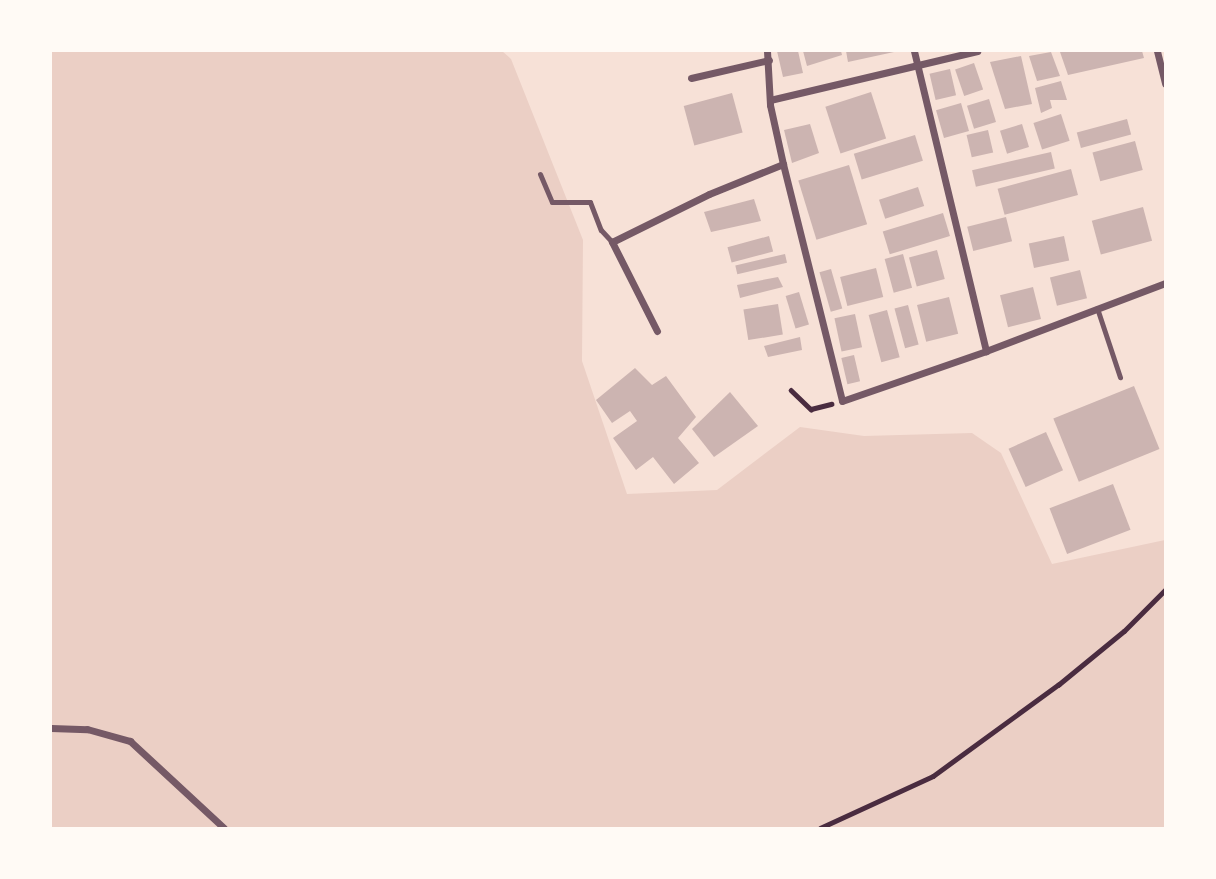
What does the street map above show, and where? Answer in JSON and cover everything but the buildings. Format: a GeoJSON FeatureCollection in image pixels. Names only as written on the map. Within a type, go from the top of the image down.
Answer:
{"type":"FeatureCollection","features":[{"type":"Feature","properties":{"kind":"street"},"geometry":{"type":"LineString","coordinates":[[767,51],[771,100],[783,164],[842,401],[986,351],[1165,283]]}},
{"type":"Feature","properties":{"kind":"street"},"geometry":{"type":"LineString","coordinates":[[914,51],[986,351]]}},
{"type":"Feature","properties":{"kind":"street"},"geometry":{"type":"LineString","coordinates":[[771,100],[977,51]]}},
{"type":"Feature","properties":{"kind":"street"},"geometry":{"type":"LineString","coordinates":[[1157,51],[1165,84]]}},
{"type":"Feature","properties":{"kind":"street"},"geometry":{"type":"LineString","coordinates":[[691,78],[769,60]]}},
{"type":"Feature","properties":{"kind":"street"},"geometry":{"type":"LineString","coordinates":[[657,331],[611,242],[709,194],[783,164]]}},
{"type":"Feature","properties":{"kind":"street"},"geometry":{"type":"LineString","coordinates":[[51,728],[87,729],[130,741],[224,828]]}},
{"type":"Feature","properties":{"kind":"lane"},"geometry":{"type":"LineString","coordinates":[[540,174],[552,202],[590,202],[601,230],[611,242]]}},
{"type":"Feature","properties":{"kind":"lane"},"geometry":{"type":"LineString","coordinates":[[1097,308],[1120,377]]}},
{"type":"Feature","properties":{"kind":"path"},"geometry":{"type":"LineString","coordinates":[[791,390],[811,409],[842,401]]}},
{"type":"Feature","properties":{"kind":"path"},"geometry":{"type":"LineString","coordinates":[[820,828],[908,788],[953,762],[1058,685],[1124,631],[1165,590]]}},
{"type":"Feature","properties":{"kind":"shaded area"},"geometry":{"type":"Polygon","coordinates":[[[51,51],[502,51],[511,59],[583,240],[582,361],[627,494],[717,490],[800,427],[864,436],[972,433],[1001,453],[1052,564],[1165,540],[1165,828],[51,828],[51,51]]]}}]}
